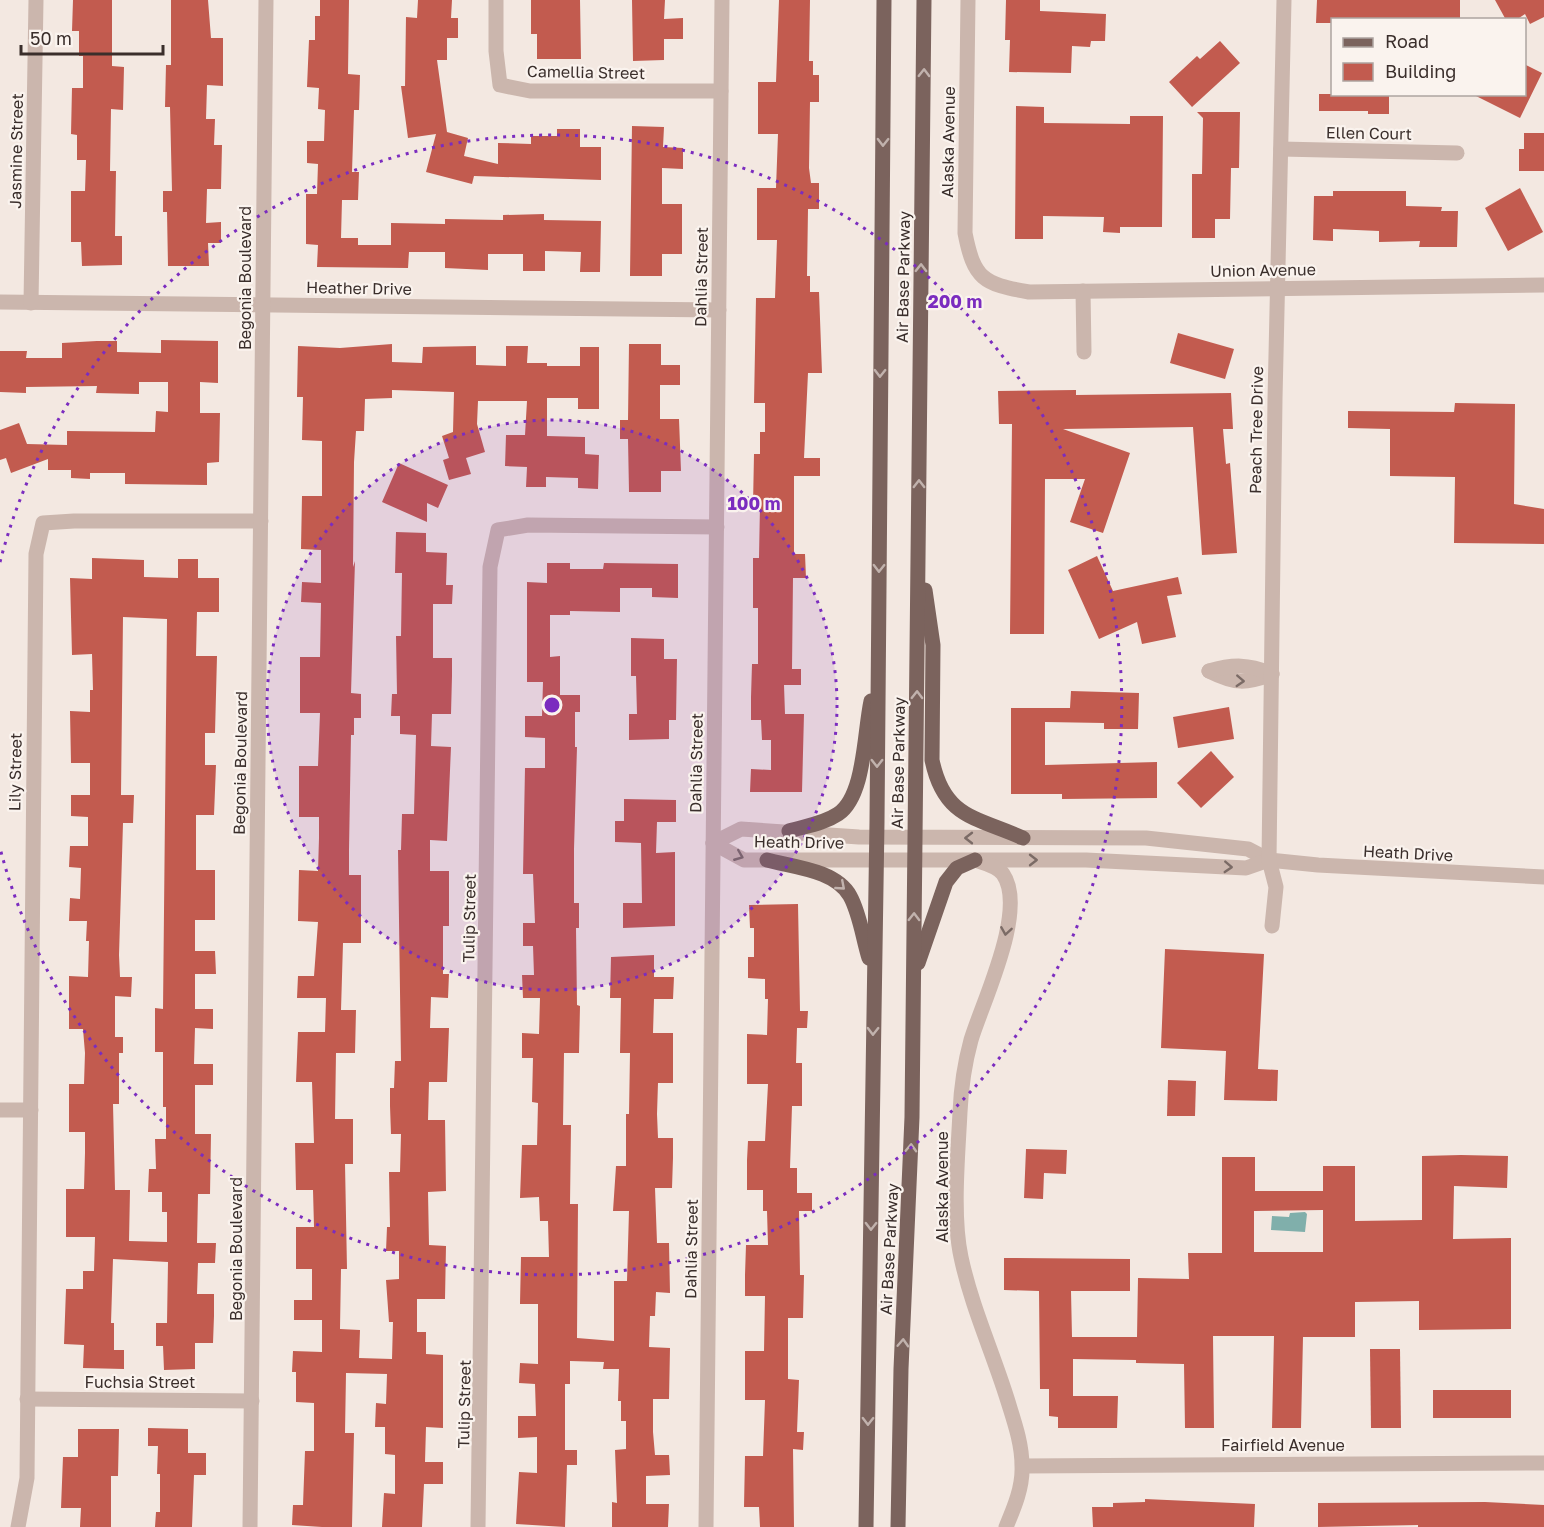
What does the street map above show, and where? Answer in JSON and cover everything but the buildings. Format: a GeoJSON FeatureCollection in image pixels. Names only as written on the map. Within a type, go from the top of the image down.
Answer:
{"type":"FeatureCollection","features":[{"type":"Feature","properties":{"kind":"main road","name":"Air Base Parkway"},"geometry":{"type":"LineString","coordinates":[[866,1527],[878,672],[884,0]]}},
{"type":"Feature","properties":{"kind":"main road","name":"Air Base Parkway"},"geometry":{"type":"LineString","coordinates":[[898,1527],[901,1369],[912,1117],[924,0]]}},
{"type":"Feature","properties":{"kind":"main road"},"geometry":{"type":"LineString","coordinates":[[919,542],[933,645],[932,760],[936,777],[942,793],[962,814],[1023,838]]}},
{"type":"Feature","properties":{"kind":"main road"},"geometry":{"type":"LineString","coordinates":[[789,831],[826,821],[850,803],[860,774],[865,730],[878,672]]}},
{"type":"Feature","properties":{"kind":"main road"},"geometry":{"type":"LineString","coordinates":[[767,860],[823,875],[845,889],[856,910],[873,973]]}},
{"type":"Feature","properties":{"kind":"main road"},"geometry":{"type":"LineString","coordinates":[[913,974],[946,882],[957,868],[975,860]]}},
{"type":"Feature","properties":{"kind":"street","name":"Jasmine Street"},"geometry":{"type":"LineString","coordinates":[[31,303],[36,0]]}},
{"type":"Feature","properties":{"kind":"street","name":"Begonia Boulevard"},"geometry":{"type":"LineString","coordinates":[[250,1527],[266,0]]}},
{"type":"Feature","properties":{"kind":"street","name":"Camellia Street"},"geometry":{"type":"LineString","coordinates":[[496,0],[496,51],[500,85],[530,91],[721,91]]}},
{"type":"Feature","properties":{"kind":"street","name":"Dahlia Street"},"geometry":{"type":"LineString","coordinates":[[706,1527],[722,0]]}},
{"type":"Feature","properties":{"kind":"street","name":"Alaska Avenue"},"geometry":{"type":"LineString","coordinates":[[968,0],[965,233],[971,261],[985,279]]}},
{"type":"Feature","properties":{"kind":"street","name":"Peach Tree Drive"},"geometry":{"type":"LineString","coordinates":[[1272,926],[1276,887],[1269,860],[1277,287],[1284,0]]}},
{"type":"Feature","properties":{"kind":"street","name":"Ellen Court"},"geometry":{"type":"LineString","coordinates":[[1281,149],[1457,153]]}},
{"type":"Feature","properties":{"kind":"street","name":"Union Avenue"},"geometry":{"type":"LineString","coordinates":[[985,279],[1005,288],[1029,292],[1544,285]]}},
{"type":"Feature","properties":{"kind":"street"},"geometry":{"type":"LineString","coordinates":[[1083,291],[1084,352]]}},
{"type":"Feature","properties":{"kind":"street","name":"Heather Drive"},"geometry":{"type":"LineString","coordinates":[[0,302],[719,310]]}},
{"type":"Feature","properties":{"kind":"street","name":"Lily Street"},"geometry":{"type":"LineString","coordinates":[[18,1527],[27,1478],[36,554],[43,523],[261,521]]}},
{"type":"Feature","properties":{"kind":"street","name":"Tulip Street"},"geometry":{"type":"LineString","coordinates":[[478,1527],[481,1484],[490,567],[498,530],[528,525],[717,527]]}},
{"type":"Feature","properties":{"kind":"street","name":"Heath Drive"},"geometry":{"type":"LineString","coordinates":[[713,843],[741,830],[876,837],[1172,840],[1248,849],[1269,860],[1407,871],[1544,877]]}},
{"type":"Feature","properties":{"kind":"street","name":"Heath Drive"},"geometry":{"type":"LineString","coordinates":[[713,843],[744,860],[1145,862],[1246,868],[1269,860]]}},
{"type":"Feature","properties":{"kind":"street","name":"Alaska Avenue"},"geometry":{"type":"LineString","coordinates":[[975,860],[992,866],[1003,874],[1009,891],[1008,917],[1003,950],[970,1043],[960,1109],[958,1231],[961,1255],[1019,1436],[1023,1466],[1021,1484],[1006,1527]]}},
{"type":"Feature","properties":{"kind":"street"},"geometry":{"type":"LineString","coordinates":[[0,1110],[31,1110]]}},
{"type":"Feature","properties":{"kind":"street","name":"Fuchsia Street"},"geometry":{"type":"LineString","coordinates":[[27,1399],[252,1401]]}},
{"type":"Feature","properties":{"kind":"street","name":"Fairfield Avenue"},"geometry":{"type":"LineString","coordinates":[[1023,1466],[1544,1463]]}},
{"type":"Feature","properties":{"kind":"water"},"geometry":{"type":"Polygon","coordinates":[[[1305,1212],[1307,1214],[1305,1232],[1271,1230],[1272,1216],[1289,1217],[1290,1213],[1305,1212]]]}}]}
